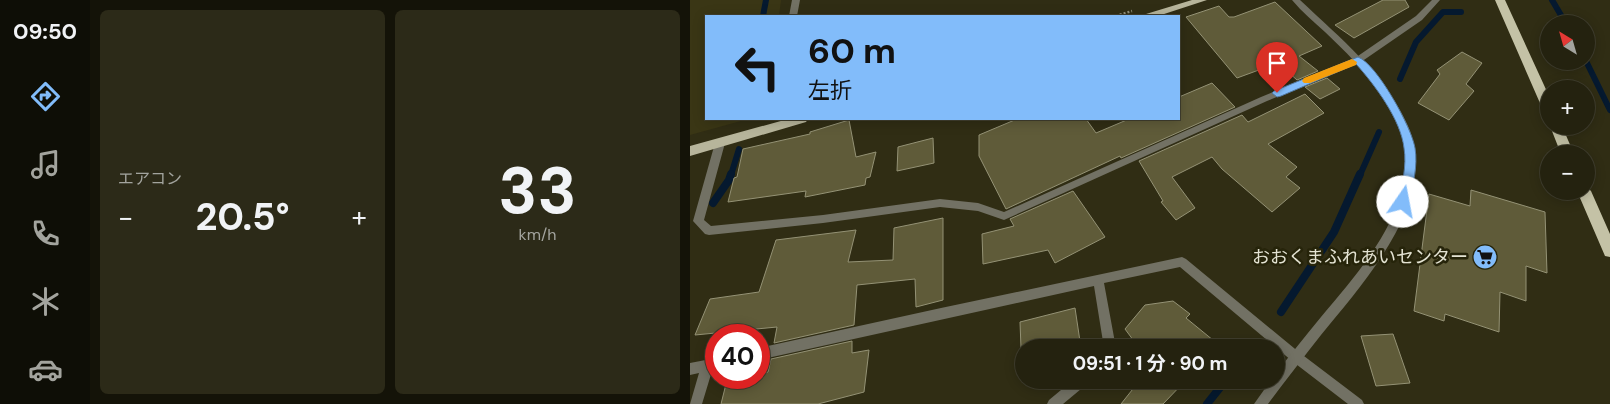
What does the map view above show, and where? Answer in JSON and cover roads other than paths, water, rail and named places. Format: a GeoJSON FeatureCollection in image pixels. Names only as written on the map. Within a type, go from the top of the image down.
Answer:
{"type":"FeatureCollection","features":[{"type":"Feature","properties":{"kind":"highway"},"geometry":{"type":"LineString","coordinates":[[1500,0],[1540,90]]}},
{"type":"Feature","properties":{"kind":"highway"},"geometry":{"type":"LineString","coordinates":[[1588,200],[1610,251]]}},
{"type":"Feature","properties":{"kind":"main road"},"geometry":{"type":"LineString","coordinates":[[1152,15],[1202,0]]}},
{"type":"Feature","properties":{"kind":"main road"},"geometry":{"type":"LineString","coordinates":[[690,151],[778,122],[794,120]]}},
{"type":"Feature","properties":{"kind":"street"},"geometry":{"type":"LineString","coordinates":[[793,15],[796,0]]}},
{"type":"Feature","properties":{"kind":"street"},"geometry":{"type":"LineString","coordinates":[[1260,404],[1360,278],[1388,239],[1403,202],[1410,173],[1410,148],[1403,127],[1385,94],[1372,75],[1358,60],[1296,0]]}},
{"type":"Feature","properties":{"kind":"street"},"geometry":{"type":"LineString","coordinates":[[720,142],[698,221],[709,231],[823,219],[940,203],[978,207],[1004,216],[1264,99],[1358,60],[1419,18],[1436,0]]}},
{"type":"Feature","properties":{"kind":"street"},"geometry":{"type":"LineString","coordinates":[[770,352],[1182,262],[1296,357],[1358,404]]}},
{"type":"Feature","properties":{"kind":"street"},"geometry":{"type":"LineString","coordinates":[[1098,279],[1108,339]]}},
{"type":"Feature","properties":{"kind":"street"},"geometry":{"type":"LineString","coordinates":[[690,369],[705,366]]}},
{"type":"Feature","properties":{"kind":"street"},"geometry":{"type":"LineString","coordinates":[[696,404],[705,382]]}},
{"type":"Feature","properties":{"kind":"street"},"geometry":{"type":"LineString","coordinates":[[1053,404],[1072,389]]}},
{"type":"Feature","properties":{"kind":"waterway"},"geometry":{"type":"LineString","coordinates":[[763,15],[766,0]]}},
{"type":"Feature","properties":{"kind":"waterway"},"geometry":{"type":"LineString","coordinates":[[1552,0],[1561,15]]}},
{"type":"Feature","properties":{"kind":"waterway"},"geometry":{"type":"LineString","coordinates":[[1400,79],[1416,42],[1443,12],[1461,12]]}},
{"type":"Feature","properties":{"kind":"waterway"},"geometry":{"type":"LineString","coordinates":[[1590,70],[1610,110]]}},
{"type":"Feature","properties":{"kind":"waterway"},"geometry":{"type":"LineString","coordinates":[[1360,175],[1379,132]]}},
{"type":"Feature","properties":{"kind":"waterway"},"geometry":{"type":"LineString","coordinates":[[731,175],[739,149]]}},
{"type":"Feature","properties":{"kind":"waterway"},"geometry":{"type":"LineString","coordinates":[[713,203],[731,174]]}},
{"type":"Feature","properties":{"kind":"waterway"},"geometry":{"type":"LineString","coordinates":[[1281,312],[1334,232],[1360,174]]}},
{"type":"Feature","properties":{"kind":"waterway"},"geometry":{"type":"LineString","coordinates":[[1207,404],[1219,389]]}},
{"type":"Feature","properties":{"kind":"place","name":"おおくまふれあいセンター"},"geometry":{"type":"Point","coordinates":[1485,257]}}]}
